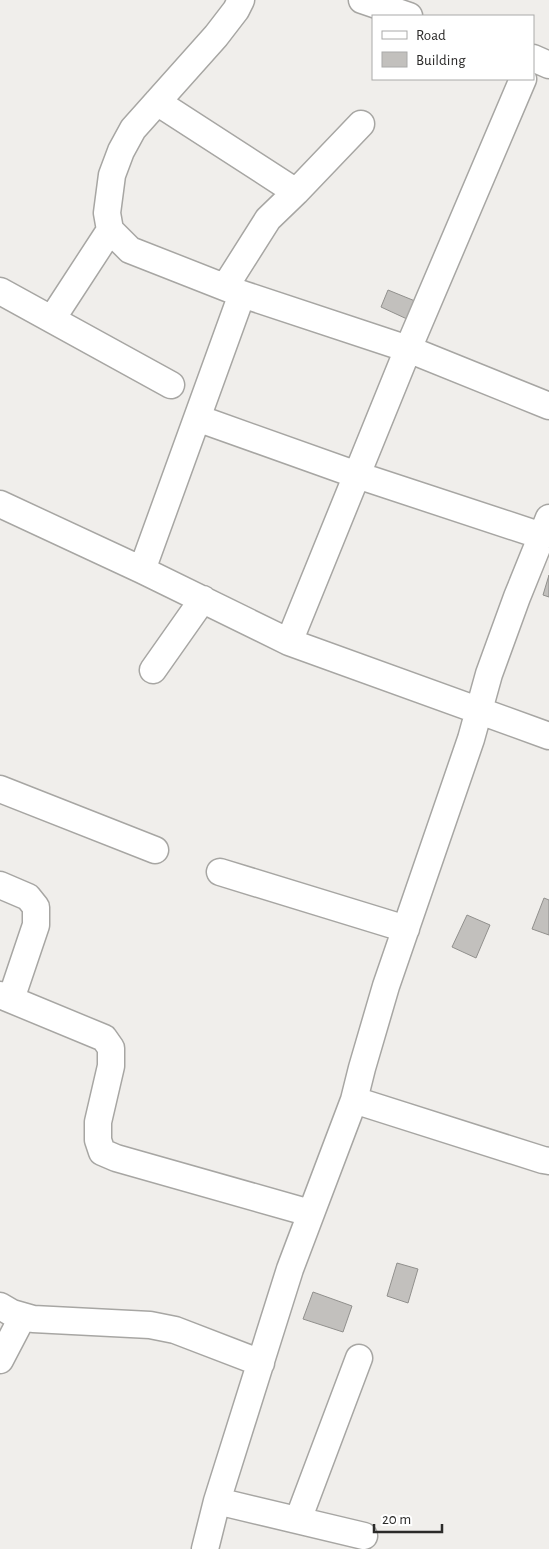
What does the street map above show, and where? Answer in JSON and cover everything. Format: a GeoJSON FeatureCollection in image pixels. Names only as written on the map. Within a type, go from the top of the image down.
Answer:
{"type":"FeatureCollection","features":[{"type":"Feature","properties":{"kind":"street"},"geometry":{"type":"LineString","coordinates":[[241,0],[236,10],[216,36],[133,129],[121,151],[112,175],[107,212],[110,230],[130,250],[234,290],[408,349],[549,406]]}},
{"type":"Feature","properties":{"kind":"street"},"geometry":{"type":"LineString","coordinates":[[362,0],[407,15]]}},
{"type":"Feature","properties":{"kind":"street"},"geometry":{"type":"LineString","coordinates":[[534,58],[549,65]]}},
{"type":"Feature","properties":{"kind":"street"},"geometry":{"type":"LineString","coordinates":[[289,642],[408,349],[523,80]]}},
{"type":"Feature","properties":{"kind":"street"},"geometry":{"type":"LineString","coordinates":[[157,102],[296,192]]}},
{"type":"Feature","properties":{"kind":"street"},"geometry":{"type":"LineString","coordinates":[[142,570],[197,418],[234,290],[268,219],[361,124]]}},
{"type":"Feature","properties":{"kind":"street"},"geometry":{"type":"LineString","coordinates":[[52,318],[110,230]]}},
{"type":"Feature","properties":{"kind":"street"},"geometry":{"type":"LineString","coordinates":[[0,291],[172,385]]}},
{"type":"Feature","properties":{"kind":"street"},"geometry":{"type":"LineString","coordinates":[[197,418],[357,475],[545,527],[489,674],[443,825],[383,996],[354,1100],[290,1269],[217,1500],[205,1549]]}},
{"type":"Feature","properties":{"kind":"street"},"geometry":{"type":"LineString","coordinates":[[0,504],[203,599],[289,642],[549,736]]}},
{"type":"Feature","properties":{"kind":"street"},"geometry":{"type":"LineString","coordinates":[[153,670],[203,599]]}},
{"type":"Feature","properties":{"kind":"street"},"geometry":{"type":"LineString","coordinates":[[0,790],[155,850]]}},
{"type":"Feature","properties":{"kind":"street"},"geometry":{"type":"LineString","coordinates":[[220,872],[406,929]]}},
{"type":"Feature","properties":{"kind":"street"},"geometry":{"type":"LineString","coordinates":[[0,885],[28,897],[36,907],[36,925],[5,997],[104,1038],[111,1048],[111,1066],[98,1122],[98,1140],[102,1152],[116,1158],[310,1213]]}},
{"type":"Feature","properties":{"kind":"street"},"geometry":{"type":"LineString","coordinates":[[354,1100],[547,1155]]}},
{"type":"Feature","properties":{"kind":"street"},"geometry":{"type":"LineString","coordinates":[[0,1360],[11,1311],[33,1319],[150,1325],[175,1330],[261,1363]]}},
{"type":"Feature","properties":{"kind":"street"},"geometry":{"type":"LineString","coordinates":[[298,1520],[359,1358]]}},
{"type":"Feature","properties":{"kind":"street"},"geometry":{"type":"LineString","coordinates":[[217,1500],[364,1536]]}},
{"type":"Feature","properties":{"kind":"building"},"geometry":{"type":"Polygon","coordinates":[[[388,290],[415,301],[407,319],[381,307],[388,290]]]}},
{"type":"Feature","properties":{"kind":"building"},"geometry":{"type":"Polygon","coordinates":[[[549,575],[549,597],[543,595],[549,575]]]}},
{"type":"Feature","properties":{"kind":"building"},"geometry":{"type":"Polygon","coordinates":[[[544,898],[549,900],[549,935],[532,929],[544,898]]]}},
{"type":"Feature","properties":{"kind":"building"},"geometry":{"type":"Polygon","coordinates":[[[467,915],[490,925],[476,958],[452,947],[467,915]]]}},
{"type":"Feature","properties":{"kind":"building"},"geometry":{"type":"Polygon","coordinates":[[[397,1263],[418,1269],[408,1303],[387,1296],[397,1263]]]}},
{"type":"Feature","properties":{"kind":"building"},"geometry":{"type":"Polygon","coordinates":[[[313,1292],[352,1306],[343,1332],[303,1319],[313,1292]]]}}]}
